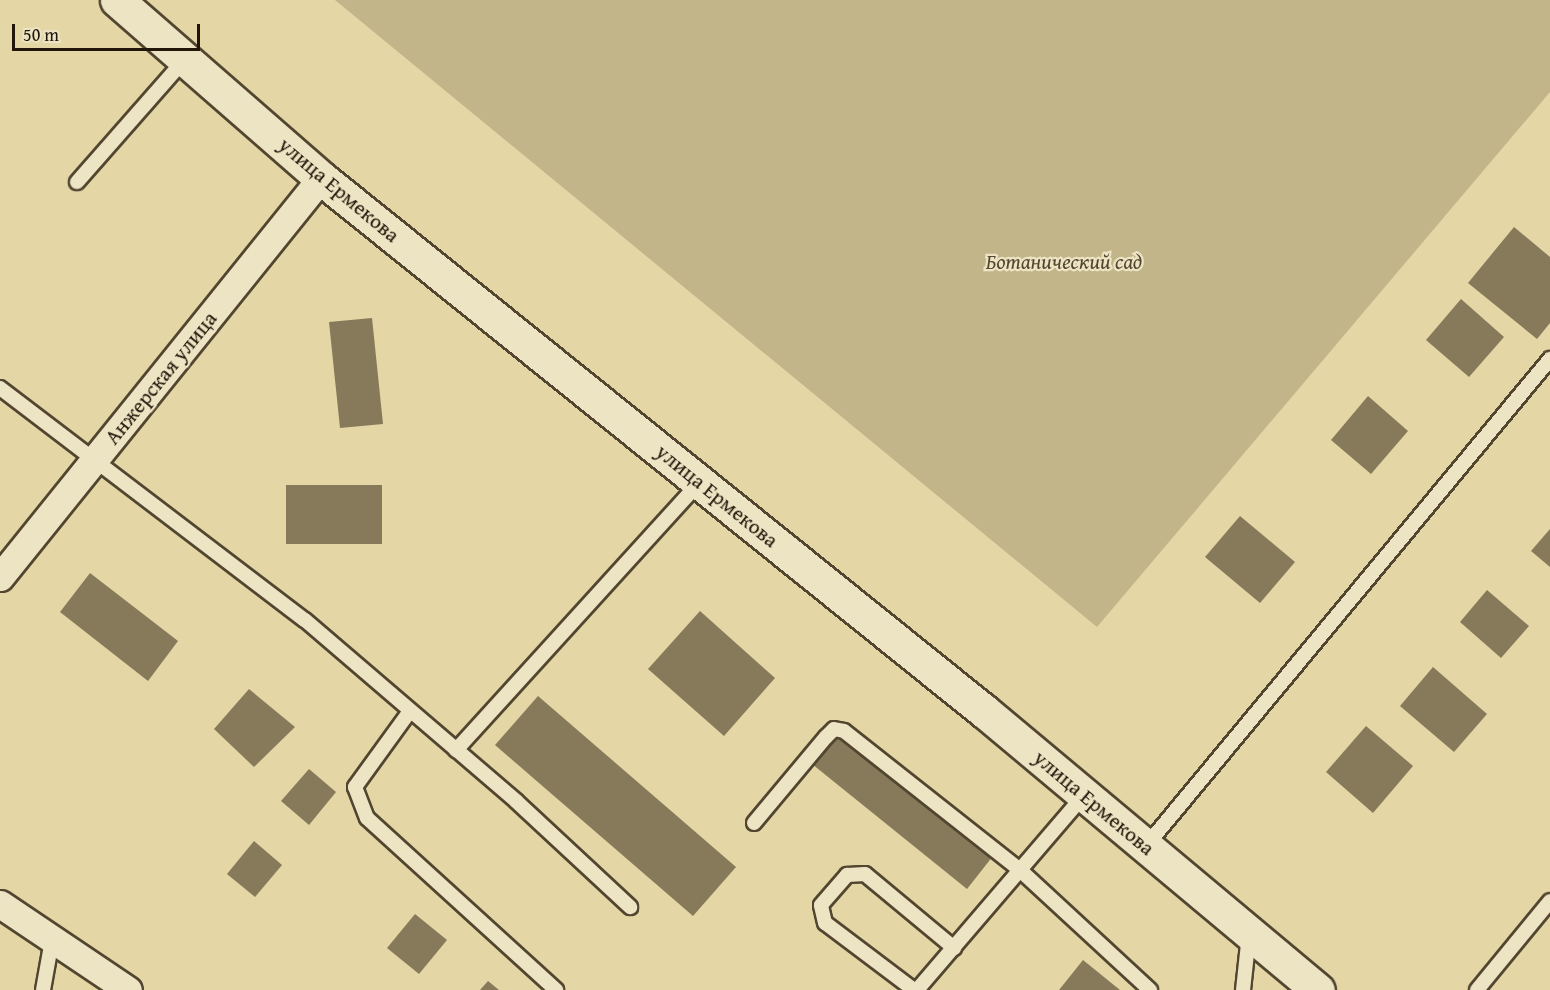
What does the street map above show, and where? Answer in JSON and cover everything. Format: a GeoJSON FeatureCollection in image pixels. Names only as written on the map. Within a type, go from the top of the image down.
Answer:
{"type":"FeatureCollection","features":[{"type":"Feature","properties":{"kind":"main road","name":"улица Ермекова"},"geometry":{"type":"LineString","coordinates":[[117,0],[321,178],[700,482],[1084,795],[1318,990]]}},
{"type":"Feature","properties":{"kind":"street","name":"Анжерская улица"},"geometry":{"type":"LineString","coordinates":[[0,577],[321,178]]}},
{"type":"Feature","properties":{"kind":"street"},"geometry":{"type":"LineString","coordinates":[[0,904],[128,990]]}},
{"type":"Feature","properties":{"kind":"lane"},"geometry":{"type":"LineString","coordinates":[[77,182],[185,59]]}},
{"type":"Feature","properties":{"kind":"lane"},"geometry":{"type":"LineString","coordinates":[[1146,846],[1550,359]]}},
{"type":"Feature","properties":{"kind":"lane"},"geometry":{"type":"LineString","coordinates":[[0,388],[304,620],[516,801],[630,907]]}},
{"type":"Feature","properties":{"kind":"lane"},"geometry":{"type":"LineString","coordinates":[[456,750],[700,482]]}},
{"type":"Feature","properties":{"kind":"lane"},"geometry":{"type":"LineString","coordinates":[[410,711],[355,787],[367,818],[556,990]]}},
{"type":"Feature","properties":{"kind":"lane"},"geometry":{"type":"LineString","coordinates":[[754,823],[826,736],[834,729],[844,731],[1020,870],[1149,990]]}},
{"type":"Feature","properties":{"kind":"lane"},"geometry":{"type":"LineString","coordinates":[[954,948],[866,874],[846,875],[821,905],[825,923],[915,990],[954,948],[1084,795]]}},
{"type":"Feature","properties":{"kind":"lane"},"geometry":{"type":"LineString","coordinates":[[1477,990],[1550,901]]}},
{"type":"Feature","properties":{"kind":"lane"},"geometry":{"type":"LineString","coordinates":[[1243,990],[1249,933]]}},
{"type":"Feature","properties":{"kind":"lane"},"geometry":{"type":"LineString","coordinates":[[43,990],[52,940]]}},
{"type":"Feature","properties":{"kind":"green space","name":"Ботанический сад"},"geometry":{"type":"Polygon","coordinates":[[[335,0],[1550,0],[1550,92],[1097,627],[335,0]]]}},
{"type":"Feature","properties":{"kind":"building"},"geometry":{"type":"Polygon","coordinates":[[[1514,227],[1550,257],[1550,323],[1537,339],[1468,283],[1514,227]]]}},
{"type":"Feature","properties":{"kind":"building"},"geometry":{"type":"Polygon","coordinates":[[[1461,299],[1504,337],[1469,377],[1426,340],[1461,299]]]}},
{"type":"Feature","properties":{"kind":"building"},"geometry":{"type":"Polygon","coordinates":[[[372,318],[383,424],[340,428],[329,322],[372,318]]]}},
{"type":"Feature","properties":{"kind":"building"},"geometry":{"type":"Polygon","coordinates":[[[1368,396],[1408,431],[1371,474],[1331,440],[1368,396]]]}},
{"type":"Feature","properties":{"kind":"building"},"geometry":{"type":"Polygon","coordinates":[[[286,485],[382,485],[382,544],[286,544],[286,485]]]}},
{"type":"Feature","properties":{"kind":"building"},"geometry":{"type":"Polygon","coordinates":[[[1240,516],[1295,562],[1260,603],[1205,557],[1240,516]]]}},
{"type":"Feature","properties":{"kind":"building"},"geometry":{"type":"Polygon","coordinates":[[[1550,529],[1550,567],[1531,551],[1550,529]]]}},
{"type":"Feature","properties":{"kind":"building"},"geometry":{"type":"Polygon","coordinates":[[[90,573],[178,641],[148,681],[60,612],[90,573]]]}},
{"type":"Feature","properties":{"kind":"building"},"geometry":{"type":"Polygon","coordinates":[[[1487,590],[1529,626],[1501,658],[1460,622],[1487,590]]]}},
{"type":"Feature","properties":{"kind":"building"},"geometry":{"type":"Polygon","coordinates":[[[700,611],[775,678],[724,736],[648,669],[700,611]]]}},
{"type":"Feature","properties":{"kind":"building"},"geometry":{"type":"Polygon","coordinates":[[[1433,667],[1487,714],[1454,752],[1400,706],[1433,667]]]}},
{"type":"Feature","properties":{"kind":"building"},"geometry":{"type":"Polygon","coordinates":[[[249,689],[295,727],[254,767],[214,729],[249,689]]]}},
{"type":"Feature","properties":{"kind":"building"},"geometry":{"type":"Polygon","coordinates":[[[538,696],[736,867],[693,916],[495,745],[538,696]]]}},
{"type":"Feature","properties":{"kind":"building"},"geometry":{"type":"Polygon","coordinates":[[[1366,726],[1413,766],[1373,813],[1326,772],[1366,726]]]}},
{"type":"Feature","properties":{"kind":"building"},"geometry":{"type":"Polygon","coordinates":[[[839,732],[993,856],[967,889],[812,764],[839,732]]]}},
{"type":"Feature","properties":{"kind":"building"},"geometry":{"type":"Polygon","coordinates":[[[309,769],[336,792],[309,825],[281,801],[309,769]]]}},
{"type":"Feature","properties":{"kind":"building"},"geometry":{"type":"Polygon","coordinates":[[[254,841],[282,865],[255,897],[227,874],[254,841]]]}},
{"type":"Feature","properties":{"kind":"building"},"geometry":{"type":"Polygon","coordinates":[[[415,914],[447,940],[419,974],[387,948],[415,914]]]}},
{"type":"Feature","properties":{"kind":"building"},"geometry":{"type":"Polygon","coordinates":[[[1083,960],[1120,990],[1059,990],[1083,960]]]}},
{"type":"Feature","properties":{"kind":"building"},"geometry":{"type":"Polygon","coordinates":[[[488,981],[499,990],[480,990],[488,981]]]}}]}
